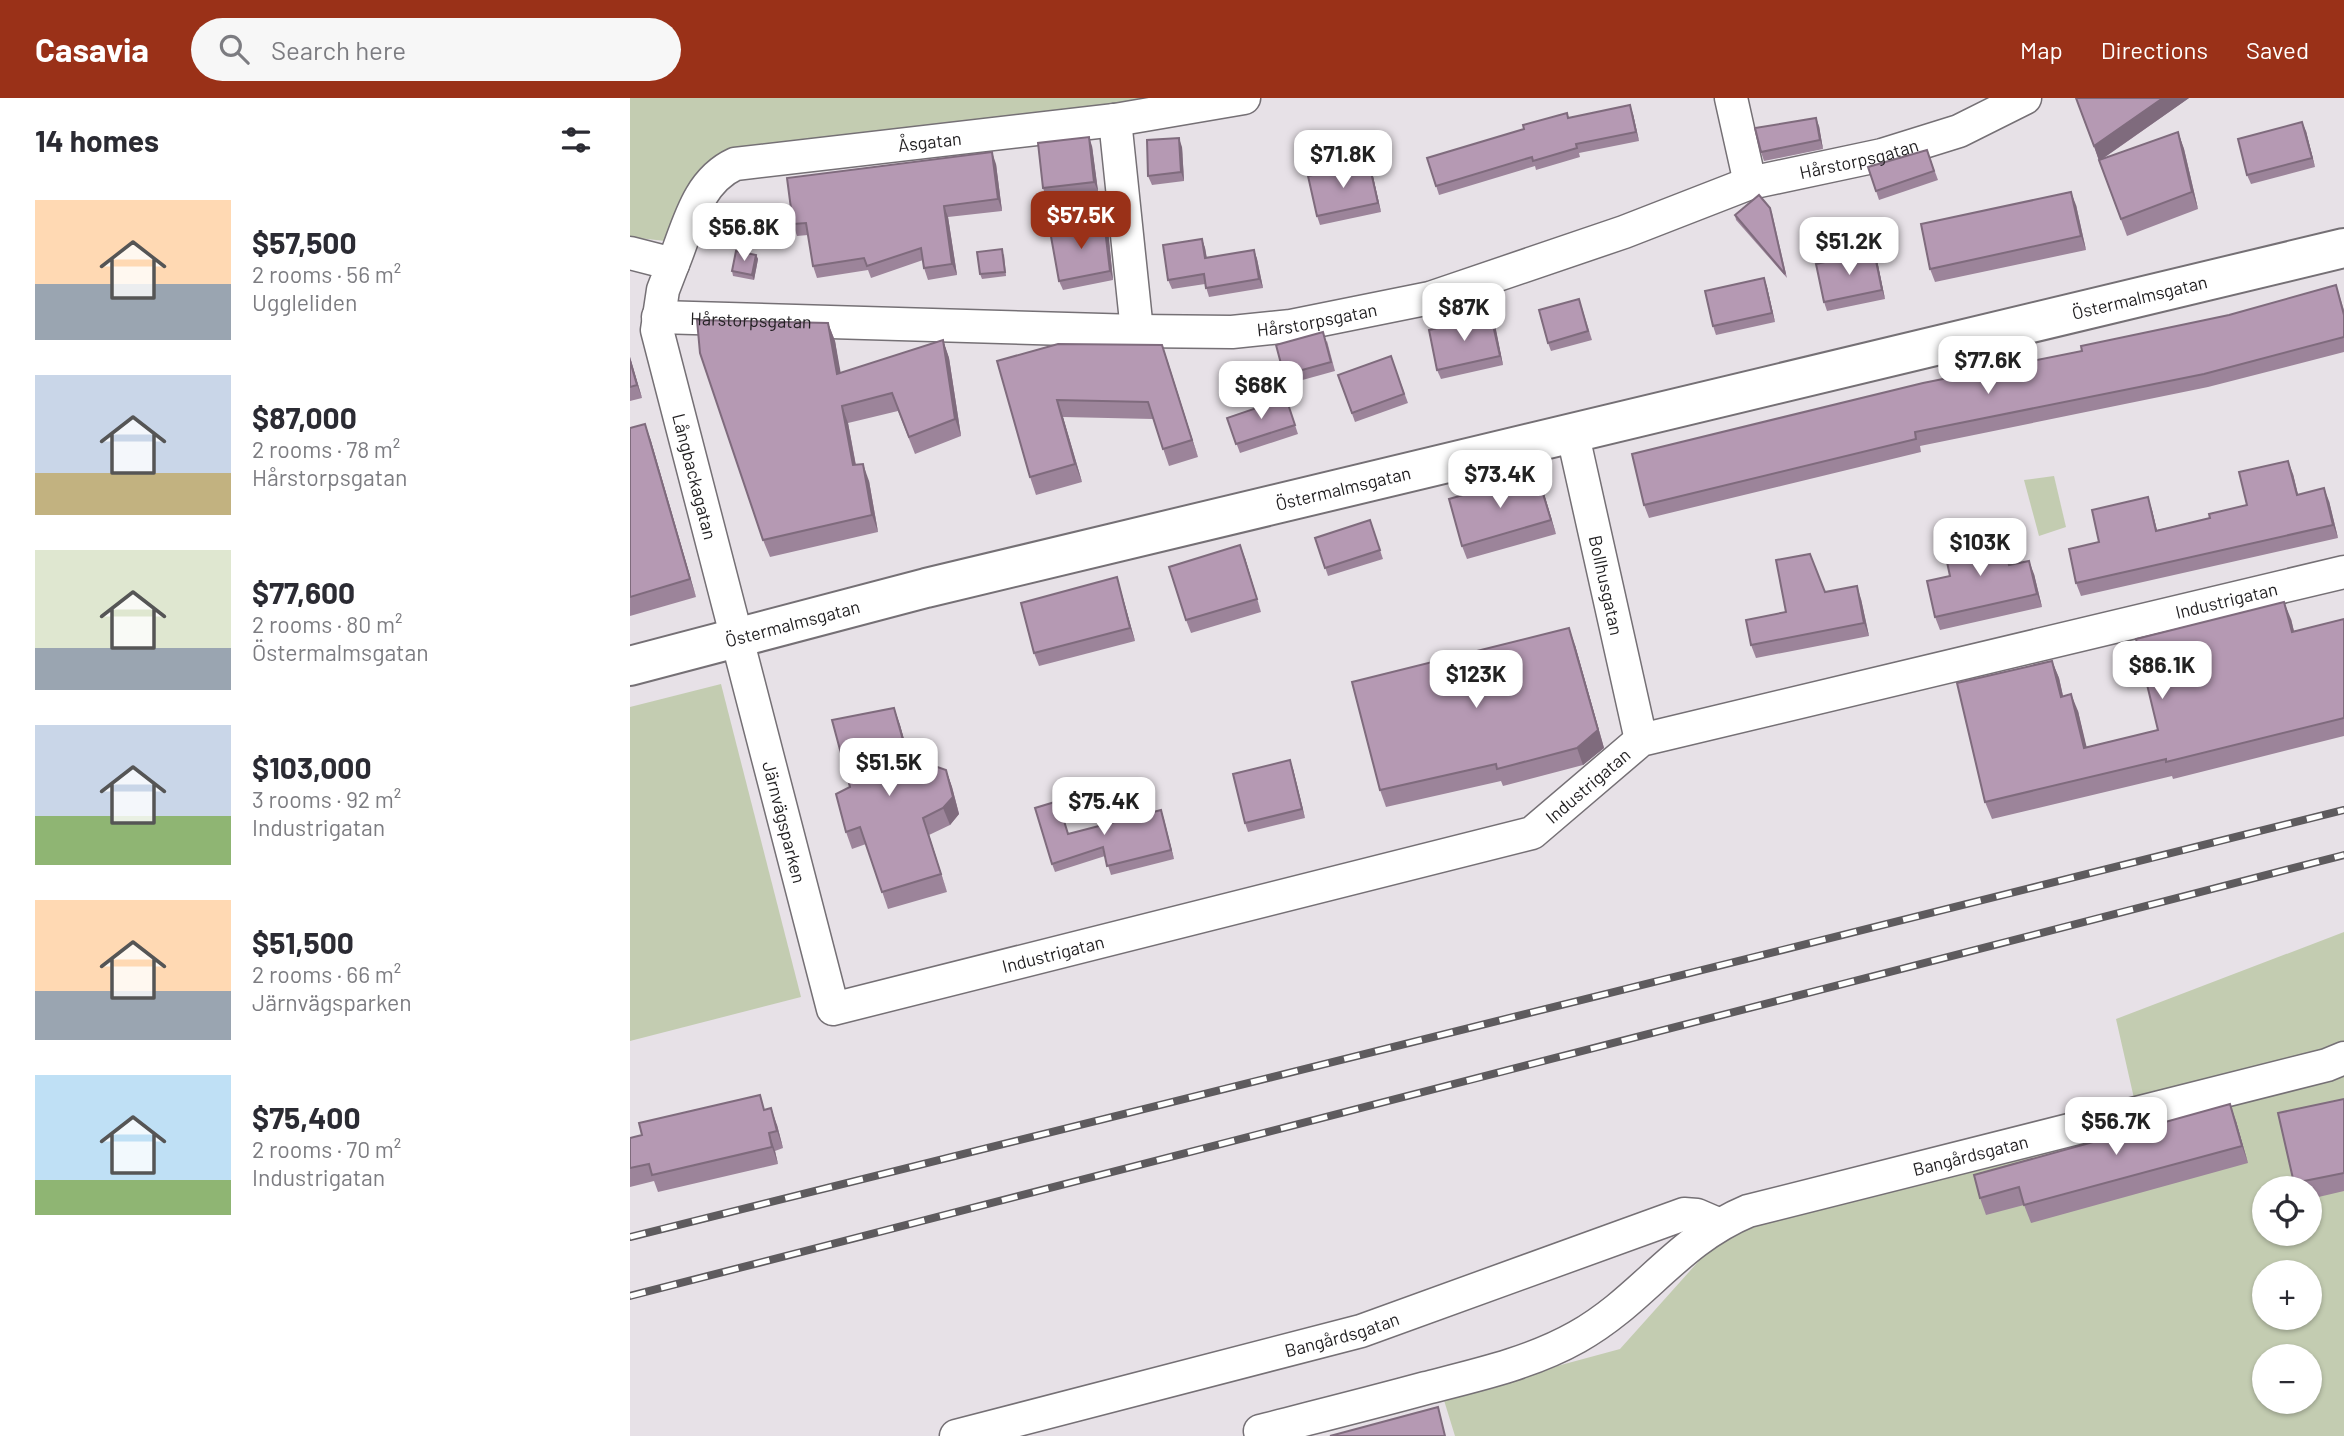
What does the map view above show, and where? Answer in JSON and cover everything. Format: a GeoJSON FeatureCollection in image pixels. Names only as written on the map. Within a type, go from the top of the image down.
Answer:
{"type":"FeatureCollection","features":[{"type":"Feature","properties":{"kind":"street","name":"Åsgatan"},"geometry":{"type":"LineString","coordinates":[[658,317],[673,264],[703,190],[717,174],[735,164],[1115,120],[1244,98]]}},
{"type":"Feature","properties":{"kind":"street"},"geometry":{"type":"LineString","coordinates":[[1731,98],[1750,183]]}},
{"type":"Feature","properties":{"kind":"street","name":"Hårstorpsgatan"},"geometry":{"type":"LineString","coordinates":[[658,317],[1137,331],[1232,332],[1291,326],[1430,298],[1624,232],[1750,183],[1882,155],[1933,139],[1996,115],[2025,98]]}},
{"type":"Feature","properties":{"kind":"street"},"geometry":{"type":"LineString","coordinates":[[1115,120],[1137,331]]}},
{"type":"Feature","properties":{"kind":"street","name":"Östermalmsgatan"},"geometry":{"type":"LineString","coordinates":[[630,666],[926,588],[2344,248]]}},
{"type":"Feature","properties":{"kind":"street"},"geometry":{"type":"LineString","coordinates":[[630,253],[673,264]]}},
{"type":"Feature","properties":{"kind":"street","name":"Långbackagatan"},"geometry":{"type":"LineString","coordinates":[[658,317],[660,342],[739,637]]}},
{"type":"Feature","properties":{"kind":"street","name":"Bollhusgatan"},"geometry":{"type":"LineString","coordinates":[[1572,431],[1641,740]]}},
{"type":"Feature","properties":{"kind":"street","name":"Industrigatan"},"geometry":{"type":"LineString","coordinates":[[833,1009],[1532,833],[1641,740],[2344,572]]}},
{"type":"Feature","properties":{"kind":"street","name":"Järnvägsparken"},"geometry":{"type":"LineString","coordinates":[[739,637],[833,1009]]}},
{"type":"Feature","properties":{"kind":"street","name":"Bangårdsgatan"},"geometry":{"type":"LineString","coordinates":[[1260,1431],[1476,1375],[1544,1353],[1578,1336],[1620,1307],[1691,1242],[1718,1224],[1776,1203],[2328,1065],[2344,1058]]}},
{"type":"Feature","properties":{"kind":"street","name":"Bangårdsgatan"},"geometry":{"type":"LineString","coordinates":[[956,1436],[1361,1331],[1672,1217],[1697,1215],[1718,1224]]}},
{"type":"Feature","properties":{"kind":"green space"},"geometry":{"type":"Polygon","coordinates":[[[630,98],[1146,98],[1149,116],[706,183],[665,241],[630,237],[630,98]]]}},
{"type":"Feature","properties":{"kind":"green space"},"geometry":{"type":"Polygon","coordinates":[[[2054,476],[2066,527],[2039,536],[2024,480],[2054,476]]]}},
{"type":"Feature","properties":{"kind":"green space"},"geometry":{"type":"Polygon","coordinates":[[[721,684],[801,997],[630,1041],[630,707],[721,684]]]}},
{"type":"Feature","properties":{"kind":"green space"},"geometry":{"type":"Polygon","coordinates":[[[2344,932],[2344,1436],[1455,1436],[1443,1397],[1620,1349],[1757,1196],[2138,1116],[2116,1019],[2344,932]]]}},
{"type":"Feature","properties":{"kind":"building"},"geometry":{"type":"Polygon","coordinates":[[[2076,98],[2163,98],[2094,146],[2076,98]]]}},
{"type":"Feature","properties":{"kind":"building"},"geometry":{"type":"Polygon","coordinates":[[[1630,105],[1636,132],[1576,144],[1577,148],[1533,161],[1532,157],[1436,186],[1427,158],[1567,113],[1568,118],[1630,105]]]}},
{"type":"Feature","properties":{"kind":"building"},"geometry":{"type":"Polygon","coordinates":[[[1816,118],[1820,140],[1761,152],[1755,128],[1816,118]]]}},
{"type":"Feature","properties":{"kind":"building"},"geometry":{"type":"Polygon","coordinates":[[[2302,122],[2312,158],[2247,175],[2238,139],[2302,122]]]}},
{"type":"Feature","properties":{"kind":"building"},"geometry":{"type":"Polygon","coordinates":[[[2178,132],[2192,192],[2121,219],[2099,160],[2178,132]]]}},
{"type":"Feature","properties":{"kind":"building"},"geometry":{"type":"Polygon","coordinates":[[[1089,137],[1094,182],[1043,188],[1038,143],[1089,137]]]}},
{"type":"Feature","properties":{"kind":"building"},"geometry":{"type":"Polygon","coordinates":[[[1179,138],[1181,172],[1148,176],[1147,140],[1179,138]]]}},
{"type":"Feature","properties":{"kind":"building"},"geometry":{"type":"Polygon","coordinates":[[[1927,150],[1934,171],[1876,191],[1868,167],[1927,150]]]}},
{"type":"Feature","properties":{"kind":"building"},"geometry":{"type":"Polygon","coordinates":[[[992,152],[998,199],[944,206],[952,264],[924,268],[921,248],[867,266],[864,258],[813,266],[806,223],[793,224],[787,178],[992,152]]]}},
{"type":"Feature","properties":{"kind":"building"},"geometry":{"type":"Polygon","coordinates":[[[1369,163],[1378,203],[1317,216],[1308,176],[1369,163]]]}},
{"type":"Feature","properties":{"kind":"building"},"geometry":{"type":"Polygon","coordinates":[[[2071,192],[2081,236],[1930,269],[1921,224],[2071,192]]]}},
{"type":"Feature","properties":{"kind":"building"},"geometry":{"type":"Polygon","coordinates":[[[1759,195],[1770,208],[1785,274],[1735,215],[1759,195]]]}},
{"type":"Feature","properties":{"kind":"building"},"geometry":{"type":"Polygon","coordinates":[[[1104,221],[1110,271],[1059,281],[1050,231],[1104,221]]]}},
{"type":"Feature","properties":{"kind":"building"},"geometry":{"type":"Polygon","coordinates":[[[1202,239],[1205,258],[1254,250],[1259,279],[1206,288],[1204,274],[1168,280],[1163,245],[1202,239]]]}},
{"type":"Feature","properties":{"kind":"building"},"geometry":{"type":"Polygon","coordinates":[[[1002,249],[1005,272],[980,274],[977,252],[1002,249]]]}},
{"type":"Feature","properties":{"kind":"building"},"geometry":{"type":"Polygon","coordinates":[[[736,251],[756,255],[752,275],[732,271],[736,251]]]}},
{"type":"Feature","properties":{"kind":"building"},"geometry":{"type":"Polygon","coordinates":[[[1874,251],[1882,290],[1824,302],[1816,264],[1874,251]]]}},
{"type":"Feature","properties":{"kind":"building"},"geometry":{"type":"Polygon","coordinates":[[[1764,278],[1772,313],[1713,326],[1705,291],[1764,278]]]}},
{"type":"Feature","properties":{"kind":"building"},"geometry":{"type":"Polygon","coordinates":[[[2336,285],[2344,315],[2344,337],[2204,374],[1915,432],[1916,439],[1644,505],[1632,454],[1923,383],[2082,351],[2081,346],[2229,315],[2336,285]]]}},
{"type":"Feature","properties":{"kind":"building"},"geometry":{"type":"Polygon","coordinates":[[[1579,299],[1588,331],[1548,343],[1539,310],[1579,299]]]}},
{"type":"Feature","properties":{"kind":"building"},"geometry":{"type":"Polygon","coordinates":[[[1491,316],[1500,356],[1437,370],[1429,330],[1491,316]]]}},
{"type":"Feature","properties":{"kind":"building"},"geometry":{"type":"Polygon","coordinates":[[[697,320],[828,323],[837,374],[943,340],[955,419],[909,437],[892,393],[842,406],[853,465],[863,464],[872,515],[763,540],[700,353],[697,320]]]}},
{"type":"Feature","properties":{"kind":"building"},"geometry":{"type":"Polygon","coordinates":[[[1323,332],[1331,362],[1284,375],[1276,345],[1323,332]]]}},
{"type":"Feature","properties":{"kind":"building"},"geometry":{"type":"Polygon","coordinates":[[[1058,344],[1162,345],[1192,440],[1163,449],[1148,402],[1057,400],[1075,464],[1030,477],[997,361],[1058,344]]]}},
{"type":"Feature","properties":{"kind":"building"},"geometry":{"type":"Polygon","coordinates":[[[1391,356],[1404,394],[1352,413],[1338,375],[1391,356]]]}},
{"type":"Feature","properties":{"kind":"building"},"geometry":{"type":"Polygon","coordinates":[[[630,361],[637,385],[630,387],[630,361]]]}},
{"type":"Feature","properties":{"kind":"building"},"geometry":{"type":"Polygon","coordinates":[[[1286,398],[1295,425],[1236,444],[1227,418],[1286,398]]]}},
{"type":"Feature","properties":{"kind":"building"},"geometry":{"type":"Polygon","coordinates":[[[645,424],[690,579],[630,597],[630,428],[645,424]]]}},
{"type":"Feature","properties":{"kind":"building"},"geometry":{"type":"Polygon","coordinates":[[[2288,461],[2297,495],[2324,488],[2333,525],[2076,583],[2069,549],[2099,542],[2092,510],[2148,497],[2156,531],[2210,518],[2209,514],[2247,505],[2239,472],[2288,461]]]}},
{"type":"Feature","properties":{"kind":"building"},"geometry":{"type":"Polygon","coordinates":[[[1537,474],[1551,520],[1462,546],[1449,499],[1537,474]]]}},
{"type":"Feature","properties":{"kind":"building"},"geometry":{"type":"Polygon","coordinates":[[[1370,520],[1380,550],[1325,568],[1315,538],[1370,520]]]}},
{"type":"Feature","properties":{"kind":"building"},"geometry":{"type":"Polygon","coordinates":[[[2002,535],[2009,565],[2029,561],[2037,594],[1935,617],[1927,581],[1950,576],[1944,548],[2002,535]]]}},
{"type":"Feature","properties":{"kind":"building"},"geometry":{"type":"Polygon","coordinates":[[[1240,545],[1257,599],[1186,620],[1169,567],[1240,545]]]}},
{"type":"Feature","properties":{"kind":"building"},"geometry":{"type":"Polygon","coordinates":[[[1810,554],[1825,592],[1857,586],[1864,623],[1751,645],[1746,620],[1786,612],[1776,560],[1810,554]]]}},
{"type":"Feature","properties":{"kind":"building"},"geometry":{"type":"Polygon","coordinates":[[[1117,577],[1130,628],[1034,653],[1021,603],[1117,577]]]}},
{"type":"Feature","properties":{"kind":"building"},"geometry":{"type":"Polygon","coordinates":[[[2284,602],[2292,632],[2344,619],[2344,718],[2166,762],[2166,759],[1985,802],[1957,683],[2052,661],[2061,697],[2071,694],[2084,748],[2158,730],[2136,639],[2284,602]]]}},
{"type":"Feature","properties":{"kind":"building"},"geometry":{"type":"Polygon","coordinates":[[[1569,628],[1598,730],[1577,748],[1497,769],[1496,764],[1380,790],[1352,682],[1569,628]]]}},
{"type":"Feature","properties":{"kind":"building"},"geometry":{"type":"Polygon","coordinates":[[[894,708],[912,772],[929,764],[946,770],[953,797],[943,808],[923,818],[941,874],[882,892],[860,827],[846,832],[836,794],[850,787],[832,720],[894,708]]]}},
{"type":"Feature","properties":{"kind":"building"},"geometry":{"type":"Polygon","coordinates":[[[1290,760],[1302,809],[1245,823],[1233,774],[1290,760]]]}},
{"type":"Feature","properties":{"kind":"building"},"geometry":{"type":"Polygon","coordinates":[[[1058,801],[1068,834],[1161,810],[1171,850],[1107,866],[1103,847],[1052,864],[1035,808],[1058,801]]]}},
{"type":"Feature","properties":{"kind":"building"},"geometry":{"type":"Polygon","coordinates":[[[760,1095],[764,1110],[771,1108],[777,1131],[769,1133],[772,1147],[652,1175],[649,1164],[630,1168],[630,1138],[642,1135],[639,1123],[760,1095]]]}},
{"type":"Feature","properties":{"kind":"building"},"geometry":{"type":"Polygon","coordinates":[[[2344,1099],[2344,1173],[2322,1177],[2292,1176],[2278,1113],[2344,1099]]]}},
{"type":"Feature","properties":{"kind":"building"},"geometry":{"type":"Polygon","coordinates":[[[2230,1104],[2242,1146],[2024,1205],[2019,1187],[1980,1198],[1974,1175],[2230,1104]]]}},
{"type":"Feature","properties":{"kind":"building"},"geometry":{"type":"Polygon","coordinates":[[[1438,1407],[1445,1436],[1330,1436],[1438,1407]]]}},
{"type":"Feature","properties":{"kind":"railway"},"geometry":{"type":"LineString","coordinates":[[630,1237],[2344,810]]}},
{"type":"Feature","properties":{"kind":"railway"},"geometry":{"type":"LineString","coordinates":[[630,1296],[2344,855]]}}]}
